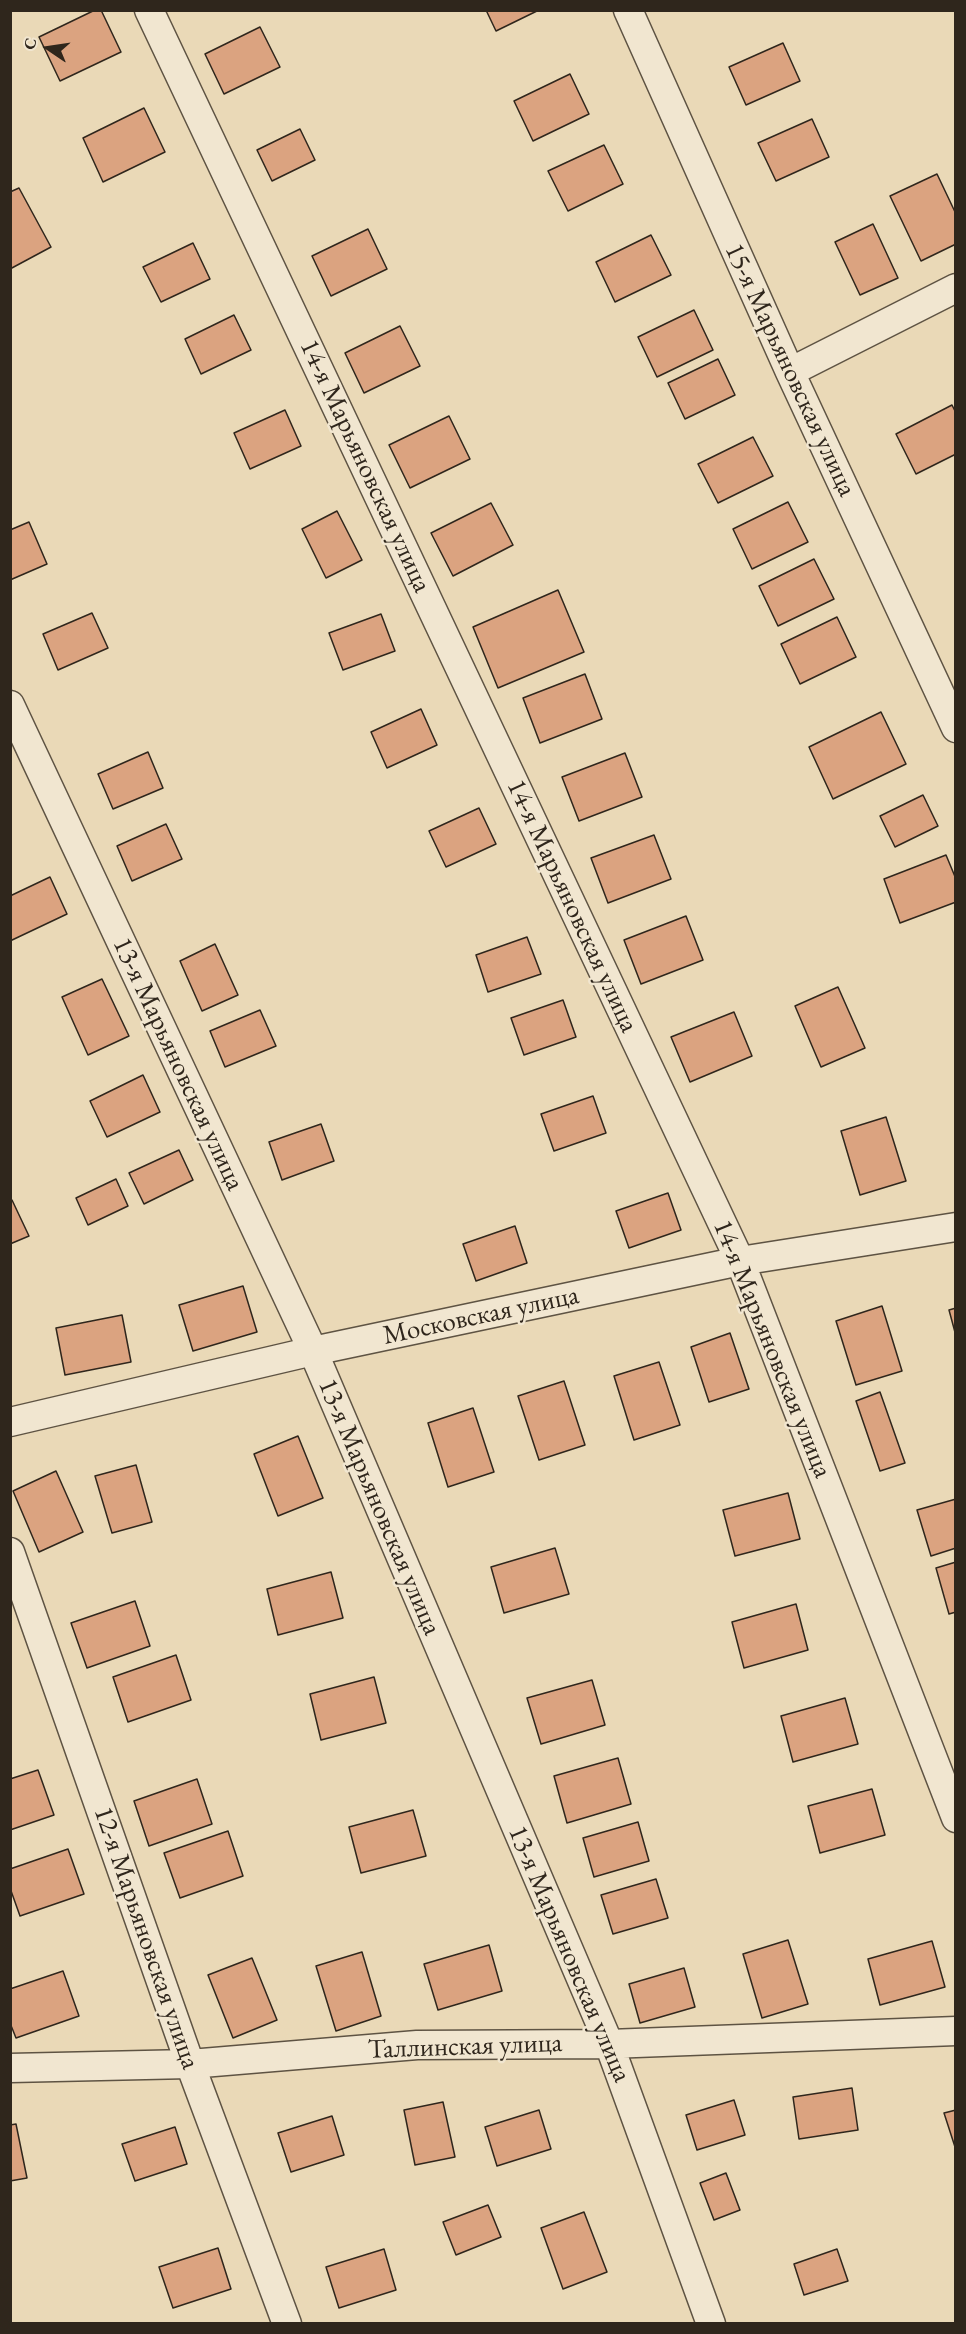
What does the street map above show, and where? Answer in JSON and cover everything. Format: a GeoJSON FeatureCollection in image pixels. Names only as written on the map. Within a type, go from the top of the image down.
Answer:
{"type":"FeatureCollection","features":[{"type":"Feature","properties":{"kind":"street","name":"14-я Марьяновская улица"},"geometry":{"type":"LineString","coordinates":[[149,10],[740,1261],[956,1818]]}},
{"type":"Feature","properties":{"kind":"street","name":"15-я Марьяновская улица"},"geometry":{"type":"LineString","coordinates":[[628,10],[790,372],[956,728]]}},
{"type":"Feature","properties":{"kind":"street"},"geometry":{"type":"LineString","coordinates":[[790,372],[956,288]]}},
{"type":"Feature","properties":{"kind":"street","name":"13-я Марьяновская улица"},"geometry":{"type":"LineString","coordinates":[[10,705],[313,1351],[609,2044],[711,2324]]}},
{"type":"Feature","properties":{"kind":"street","name":"Московская улица"},"geometry":{"type":"LineString","coordinates":[[10,1422],[313,1351],[740,1261],[956,1227]]}},
{"type":"Feature","properties":{"kind":"street","name":"12-я Марьяновская улица"},"geometry":{"type":"LineString","coordinates":[[10,1552],[190,2064],[287,2324]]}},
{"type":"Feature","properties":{"kind":"street","name":"Таллинская улица"},"geometry":{"type":"LineString","coordinates":[[10,2068],[190,2064],[417,2045],[609,2044],[956,2031]]}},
{"type":"Feature","properties":{"kind":"building"},"geometry":{"type":"Polygon","coordinates":[[[95,10],[101,10],[121,52],[60,81],[39,37],[95,10]]]}},
{"type":"Feature","properties":{"kind":"building"},"geometry":{"type":"Polygon","coordinates":[[[486,10],[539,10],[496,31],[486,10]]]}},
{"type":"Feature","properties":{"kind":"building"},"geometry":{"type":"Polygon","coordinates":[[[260,27],[280,67],[224,94],[205,54],[260,27]]]}},
{"type":"Feature","properties":{"kind":"building"},"geometry":{"type":"Polygon","coordinates":[[[783,43],[800,81],[746,105],[729,67],[783,43]]]}},
{"type":"Feature","properties":{"kind":"building"},"geometry":{"type":"Polygon","coordinates":[[[570,74],[589,114],[533,141],[514,101],[570,74]]]}},
{"type":"Feature","properties":{"kind":"building"},"geometry":{"type":"Polygon","coordinates":[[[144,108],[165,152],[103,182],[83,138],[144,108]]]}},
{"type":"Feature","properties":{"kind":"building"},"geometry":{"type":"Polygon","coordinates":[[[812,119],[829,157],[776,181],[758,143],[812,119]]]}},
{"type":"Feature","properties":{"kind":"building"},"geometry":{"type":"Polygon","coordinates":[[[300,129],[315,160],[272,181],[257,150],[300,129]]]}},
{"type":"Feature","properties":{"kind":"building"},"geometry":{"type":"Polygon","coordinates":[[[604,145],[623,184],[568,211],[548,171],[604,145]]]}},
{"type":"Feature","properties":{"kind":"building"},"geometry":{"type":"Polygon","coordinates":[[[937,174],[956,214],[956,244],[921,261],[890,196],[937,174]]]}},
{"type":"Feature","properties":{"kind":"building"},"geometry":{"type":"Polygon","coordinates":[[[19,188],[51,247],[10,269],[10,192],[19,188]]]}},
{"type":"Feature","properties":{"kind":"building"},"geometry":{"type":"Polygon","coordinates":[[[873,224],[898,278],[860,295],[835,242],[873,224]]]}},
{"type":"Feature","properties":{"kind":"building"},"geometry":{"type":"Polygon","coordinates":[[[368,229],[387,269],[331,296],[312,256],[368,229]]]}},
{"type":"Feature","properties":{"kind":"building"},"geometry":{"type":"Polygon","coordinates":[[[651,235],[671,275],[615,302],[596,262],[651,235]]]}},
{"type":"Feature","properties":{"kind":"building"},"geometry":{"type":"Polygon","coordinates":[[[193,243],[210,279],[161,302],[143,267],[193,243]]]}},
{"type":"Feature","properties":{"kind":"building"},"geometry":{"type":"Polygon","coordinates":[[[694,310],[713,350],[657,377],[638,337],[694,310]]]}},
{"type":"Feature","properties":{"kind":"building"},"geometry":{"type":"Polygon","coordinates":[[[234,315],[251,350],[201,374],[185,339],[234,315]]]}},
{"type":"Feature","properties":{"kind":"building"},"geometry":{"type":"Polygon","coordinates":[[[400,326],[420,366],[364,393],[345,353],[400,326]]]}},
{"type":"Feature","properties":{"kind":"building"},"geometry":{"type":"Polygon","coordinates":[[[718,359],[735,395],[685,419],[668,383],[718,359]]]}},
{"type":"Feature","properties":{"kind":"building"},"geometry":{"type":"Polygon","coordinates":[[[952,405],[956,413],[956,454],[916,474],[896,434],[952,405]]]}},
{"type":"Feature","properties":{"kind":"building"},"geometry":{"type":"Polygon","coordinates":[[[285,410],[301,446],[250,469],[234,433],[285,410]]]}},
{"type":"Feature","properties":{"kind":"building"},"geometry":{"type":"Polygon","coordinates":[[[449,416],[470,459],[410,488],[389,445],[449,416]]]}},
{"type":"Feature","properties":{"kind":"building"},"geometry":{"type":"Polygon","coordinates":[[[753,437],[773,476],[718,503],[698,464],[753,437]]]}},
{"type":"Feature","properties":{"kind":"building"},"geometry":{"type":"Polygon","coordinates":[[[788,502],[808,542],[752,569],[733,529],[788,502]]]}},
{"type":"Feature","properties":{"kind":"building"},"geometry":{"type":"Polygon","coordinates":[[[491,503],[513,545],[453,576],[431,533],[491,503]]]}},
{"type":"Feature","properties":{"kind":"building"},"geometry":{"type":"Polygon","coordinates":[[[337,511],[362,560],[326,578],[302,529],[337,511]]]}},
{"type":"Feature","properties":{"kind":"building"},"geometry":{"type":"Polygon","coordinates":[[[29,522],[47,564],[10,580],[10,530],[29,522]]]}},
{"type":"Feature","properties":{"kind":"building"},"geometry":{"type":"Polygon","coordinates":[[[814,559],[834,599],[778,626],[759,586],[814,559]]]}},
{"type":"Feature","properties":{"kind":"building"},"geometry":{"type":"Polygon","coordinates":[[[558,590],[584,652],[498,688],[473,627],[558,590]]]}},
{"type":"Feature","properties":{"kind":"building"},"geometry":{"type":"Polygon","coordinates":[[[92,613],[108,648],[58,670],[43,634],[92,613]]]}},
{"type":"Feature","properties":{"kind":"building"},"geometry":{"type":"Polygon","coordinates":[[[381,614],[395,651],[343,670],[329,633],[381,614]]]}},
{"type":"Feature","properties":{"kind":"building"},"geometry":{"type":"Polygon","coordinates":[[[837,617],[856,657],[800,684],[781,644],[837,617]]]}},
{"type":"Feature","properties":{"kind":"building"},"geometry":{"type":"Polygon","coordinates":[[[585,674],[602,719],[540,743],[523,698],[585,674]]]}},
{"type":"Feature","properties":{"kind":"building"},"geometry":{"type":"Polygon","coordinates":[[[421,709],[437,745],[387,768],[371,732],[421,709]]]}},
{"type":"Feature","properties":{"kind":"building"},"geometry":{"type":"Polygon","coordinates":[[[881,712],[906,764],[833,799],[809,747],[881,712]]]}},
{"type":"Feature","properties":{"kind":"building"},"geometry":{"type":"Polygon","coordinates":[[[148,752],[163,788],[113,809],[98,774],[148,752]]]}},
{"type":"Feature","properties":{"kind":"building"},"geometry":{"type":"Polygon","coordinates":[[[625,753],[642,797],[579,821],[562,777],[625,753]]]}},
{"type":"Feature","properties":{"kind":"building"},"geometry":{"type":"Polygon","coordinates":[[[923,795],[938,826],[895,847],[880,816],[923,795]]]}},
{"type":"Feature","properties":{"kind":"building"},"geometry":{"type":"Polygon","coordinates":[[[479,808],[496,844],[446,867],[429,831],[479,808]]]}},
{"type":"Feature","properties":{"kind":"building"},"geometry":{"type":"Polygon","coordinates":[[[166,824],[182,859],[132,881],[117,846],[166,824]]]}},
{"type":"Feature","properties":{"kind":"building"},"geometry":{"type":"Polygon","coordinates":[[[654,835],[671,879],[608,903],[591,858],[654,835]]]}},
{"type":"Feature","properties":{"kind":"building"},"geometry":{"type":"Polygon","coordinates":[[[946,855],[956,879],[956,902],[900,923],[884,879],[946,855]]]}},
{"type":"Feature","properties":{"kind":"building"},"geometry":{"type":"Polygon","coordinates":[[[50,877],[67,914],[10,941],[10,896],[50,877]]]}},
{"type":"Feature","properties":{"kind":"building"},"geometry":{"type":"Polygon","coordinates":[[[686,916],[703,960],[641,984],[624,940],[686,916]]]}},
{"type":"Feature","properties":{"kind":"building"},"geometry":{"type":"Polygon","coordinates":[[[527,937],[541,974],[488,992],[476,955],[527,937]]]}},
{"type":"Feature","properties":{"kind":"building"},"geometry":{"type":"Polygon","coordinates":[[[215,944],[238,995],[202,1011],[180,961],[215,944]]]}},
{"type":"Feature","properties":{"kind":"building"},"geometry":{"type":"Polygon","coordinates":[[[102,979],[129,1036],[88,1055],[62,997],[102,979]]]}},
{"type":"Feature","properties":{"kind":"building"},"geometry":{"type":"Polygon","coordinates":[[[838,987],[865,1048],[821,1067],[795,1006],[838,987]]]}},
{"type":"Feature","properties":{"kind":"building"},"geometry":{"type":"Polygon","coordinates":[[[563,1000],[576,1037],[524,1055],[511,1018],[563,1000]]]}},
{"type":"Feature","properties":{"kind":"building"},"geometry":{"type":"Polygon","coordinates":[[[260,1010],[276,1046],[225,1067],[210,1031],[260,1010]]]}},
{"type":"Feature","properties":{"kind":"building"},"geometry":{"type":"Polygon","coordinates":[[[734,1012],[752,1056],[690,1082],[671,1037],[734,1012]]]}},
{"type":"Feature","properties":{"kind":"building"},"geometry":{"type":"Polygon","coordinates":[[[143,1075],[160,1112],[107,1137],[90,1101],[143,1075]]]}},
{"type":"Feature","properties":{"kind":"building"},"geometry":{"type":"Polygon","coordinates":[[[593,1096],[606,1133],[554,1151],[541,1114],[593,1096]]]}},
{"type":"Feature","properties":{"kind":"building"},"geometry":{"type":"Polygon","coordinates":[[[886,1117],[906,1181],[860,1195],[841,1131],[886,1117]]]}},
{"type":"Feature","properties":{"kind":"building"},"geometry":{"type":"Polygon","coordinates":[[[321,1124],[334,1161],[282,1180],[269,1142],[321,1124]]]}},
{"type":"Feature","properties":{"kind":"building"},"geometry":{"type":"Polygon","coordinates":[[[179,1150],[193,1180],[144,1204],[129,1173],[179,1150]]]}},
{"type":"Feature","properties":{"kind":"building"},"geometry":{"type":"Polygon","coordinates":[[[116,1179],[128,1206],[88,1225],[76,1198],[116,1179]]]}},
{"type":"Feature","properties":{"kind":"building"},"geometry":{"type":"Polygon","coordinates":[[[668,1193],[681,1230],[629,1248],[616,1211],[668,1193]]]}},
{"type":"Feature","properties":{"kind":"building"},"geometry":{"type":"Polygon","coordinates":[[[12,1200],[29,1236],[10,1244],[10,1201],[12,1200]]]}},
{"type":"Feature","properties":{"kind":"building"},"geometry":{"type":"Polygon","coordinates":[[[515,1226],[527,1263],[476,1281],[463,1244],[515,1226]]]}},
{"type":"Feature","properties":{"kind":"building"},"geometry":{"type":"Polygon","coordinates":[[[243,1286],[257,1332],[193,1351],[179,1305],[243,1286]]]}},
{"type":"Feature","properties":{"kind":"building"},"geometry":{"type":"Polygon","coordinates":[[[882,1306],[902,1371],[856,1385],[836,1321],[882,1306]]]}},
{"type":"Feature","properties":{"kind":"building"},"geometry":{"type":"Polygon","coordinates":[[[956,1308],[956,1336],[949,1310],[956,1308]]]}},
{"type":"Feature","properties":{"kind":"building"},"geometry":{"type":"Polygon","coordinates":[[[122,1315],[131,1362],[65,1375],[56,1328],[122,1315]]]}},
{"type":"Feature","properties":{"kind":"building"},"geometry":{"type":"Polygon","coordinates":[[[730,1333],[749,1389],[709,1402],[691,1347],[730,1333]]]}},
{"type":"Feature","properties":{"kind":"building"},"geometry":{"type":"Polygon","coordinates":[[[659,1362],[680,1425],[634,1440],[614,1376],[659,1362]]]}},
{"type":"Feature","properties":{"kind":"building"},"geometry":{"type":"Polygon","coordinates":[[[564,1381],[585,1445],[539,1460],[518,1396],[564,1381]]]}},
{"type":"Feature","properties":{"kind":"building"},"geometry":{"type":"Polygon","coordinates":[[[880,1392],[905,1463],[880,1471],[856,1401],[880,1392]]]}},
{"type":"Feature","properties":{"kind":"building"},"geometry":{"type":"Polygon","coordinates":[[[473,1408],[494,1472],[448,1487],[428,1423],[473,1408]]]}},
{"type":"Feature","properties":{"kind":"building"},"geometry":{"type":"Polygon","coordinates":[[[298,1436],[323,1498],[278,1516],[254,1454],[298,1436]]]}},
{"type":"Feature","properties":{"kind":"building"},"geometry":{"type":"Polygon","coordinates":[[[136,1465],[152,1522],[112,1533],[95,1476],[136,1465]]]}},
{"type":"Feature","properties":{"kind":"building"},"geometry":{"type":"Polygon","coordinates":[[[56,1471],[83,1532],[39,1552],[13,1491],[56,1471]]]}},
{"type":"Feature","properties":{"kind":"building"},"geometry":{"type":"Polygon","coordinates":[[[788,1493],[800,1539],[735,1556],[723,1510],[788,1493]]]}},
{"type":"Feature","properties":{"kind":"building"},"geometry":{"type":"Polygon","coordinates":[[[956,1499],[956,1548],[931,1556],[917,1510],[956,1499]]]}},
{"type":"Feature","properties":{"kind":"building"},"geometry":{"type":"Polygon","coordinates":[[[555,1548],[569,1594],[504,1613],[491,1567],[555,1548]]]}},
{"type":"Feature","properties":{"kind":"building"},"geometry":{"type":"Polygon","coordinates":[[[956,1562],[956,1612],[949,1614],[936,1568],[956,1562]]]}},
{"type":"Feature","properties":{"kind":"building"},"geometry":{"type":"Polygon","coordinates":[[[331,1572],[343,1618],[278,1635],[267,1589],[331,1572]]]}},
{"type":"Feature","properties":{"kind":"building"},"geometry":{"type":"Polygon","coordinates":[[[135,1601],[150,1646],[87,1668],[71,1623],[135,1601]]]}},
{"type":"Feature","properties":{"kind":"building"},"geometry":{"type":"Polygon","coordinates":[[[796,1604],[808,1650],[744,1668],[732,1622],[796,1604]]]}},
{"type":"Feature","properties":{"kind":"building"},"geometry":{"type":"Polygon","coordinates":[[[176,1655],[191,1700],[128,1722],[113,1677],[176,1655]]]}},
{"type":"Feature","properties":{"kind":"building"},"geometry":{"type":"Polygon","coordinates":[[[374,1677],[386,1723],[321,1740],[310,1694],[374,1677]]]}},
{"type":"Feature","properties":{"kind":"building"},"geometry":{"type":"Polygon","coordinates":[[[592,1680],[605,1725],[541,1744],[527,1698],[592,1680]]]}},
{"type":"Feature","properties":{"kind":"building"},"geometry":{"type":"Polygon","coordinates":[[[845,1698],[858,1744],[793,1762],[781,1716],[845,1698]]]}},
{"type":"Feature","properties":{"kind":"building"},"geometry":{"type":"Polygon","coordinates":[[[618,1758],[631,1804],[567,1823],[554,1776],[618,1758]]]}},
{"type":"Feature","properties":{"kind":"building"},"geometry":{"type":"Polygon","coordinates":[[[38,1770],[54,1815],[10,1830],[10,1779],[38,1770]]]}},
{"type":"Feature","properties":{"kind":"building"},"geometry":{"type":"Polygon","coordinates":[[[197,1779],[212,1824],[149,1846],[134,1801],[197,1779]]]}},
{"type":"Feature","properties":{"kind":"building"},"geometry":{"type":"Polygon","coordinates":[[[872,1789],[885,1835],[820,1853],[808,1806],[872,1789]]]}},
{"type":"Feature","properties":{"kind":"building"},"geometry":{"type":"Polygon","coordinates":[[[413,1810],[426,1856],[361,1873],[349,1827],[413,1810]]]}},
{"type":"Feature","properties":{"kind":"building"},"geometry":{"type":"Polygon","coordinates":[[[638,1822],[649,1861],[594,1877],[583,1838],[638,1822]]]}},
{"type":"Feature","properties":{"kind":"building"},"geometry":{"type":"Polygon","coordinates":[[[228,1831],[243,1876],[180,1898],[164,1853],[228,1831]]]}},
{"type":"Feature","properties":{"kind":"building"},"geometry":{"type":"Polygon","coordinates":[[[68,1849],[84,1894],[20,1916],[10,1888],[10,1869],[68,1849]]]}},
{"type":"Feature","properties":{"kind":"building"},"geometry":{"type":"Polygon","coordinates":[[[656,1879],[668,1918],[613,1934],[601,1895],[656,1879]]]}},
{"type":"Feature","properties":{"kind":"building"},"geometry":{"type":"Polygon","coordinates":[[[788,1940],[808,2004],[762,2018],[743,1954],[788,1940]]]}},
{"type":"Feature","properties":{"kind":"building"},"geometry":{"type":"Polygon","coordinates":[[[932,1941],[945,1987],[880,2005],[868,1959],[932,1941]]]}},
{"type":"Feature","properties":{"kind":"building"},"geometry":{"type":"Polygon","coordinates":[[[489,1945],[502,1991],[438,2010],[424,1964],[489,1945]]]}},
{"type":"Feature","properties":{"kind":"building"},"geometry":{"type":"Polygon","coordinates":[[[362,1952],[381,2016],[336,2031],[316,1966],[362,1952]]]}},
{"type":"Feature","properties":{"kind":"building"},"geometry":{"type":"Polygon","coordinates":[[[252,1958],[277,2020],[233,2038],[208,1975],[252,1958]]]}},
{"type":"Feature","properties":{"kind":"building"},"geometry":{"type":"Polygon","coordinates":[[[684,1968],[695,2007],[640,2023],[629,1984],[684,1968]]]}},
{"type":"Feature","properties":{"kind":"building"},"geometry":{"type":"Polygon","coordinates":[[[63,1971],[79,2016],[16,2038],[10,2023],[10,1989],[63,1971]]]}},
{"type":"Feature","properties":{"kind":"building"},"geometry":{"type":"Polygon","coordinates":[[[852,2088],[858,2130],[799,2139],[793,2097],[852,2088]]]}},
{"type":"Feature","properties":{"kind":"building"},"geometry":{"type":"Polygon","coordinates":[[[734,2100],[745,2135],[697,2150],[686,2115],[734,2100]]]}},
{"type":"Feature","properties":{"kind":"building"},"geometry":{"type":"Polygon","coordinates":[[[443,2102],[455,2157],[415,2165],[404,2110],[443,2102]]]}},
{"type":"Feature","properties":{"kind":"building"},"geometry":{"type":"Polygon","coordinates":[[[539,2110],[551,2149],[497,2166],[485,2127],[539,2110]]]}},
{"type":"Feature","properties":{"kind":"building"},"geometry":{"type":"Polygon","coordinates":[[[956,2110],[956,2150],[944,2113],[956,2110]]]}},
{"type":"Feature","properties":{"kind":"building"},"geometry":{"type":"Polygon","coordinates":[[[332,2116],[344,2155],[291,2172],[278,2133],[332,2116]]]}},
{"type":"Feature","properties":{"kind":"building"},"geometry":{"type":"Polygon","coordinates":[[[16,2124],[27,2178],[10,2181],[10,2125],[16,2124]]]}},
{"type":"Feature","properties":{"kind":"building"},"geometry":{"type":"Polygon","coordinates":[[[175,2127],[187,2164],[135,2181],[122,2144],[175,2127]]]}},
{"type":"Feature","properties":{"kind":"building"},"geometry":{"type":"Polygon","coordinates":[[[726,2173],[740,2210],[714,2220],[700,2183],[726,2173]]]}},
{"type":"Feature","properties":{"kind":"building"},"geometry":{"type":"Polygon","coordinates":[[[488,2205],[501,2237],[456,2255],[443,2222],[488,2205]]]}},
{"type":"Feature","properties":{"kind":"building"},"geometry":{"type":"Polygon","coordinates":[[[584,2212],[607,2272],[563,2289],[541,2228],[584,2212]]]}},
{"type":"Feature","properties":{"kind":"building"},"geometry":{"type":"Polygon","coordinates":[[[218,2248],[231,2289],[173,2308],[159,2267],[218,2248]]]}},
{"type":"Feature","properties":{"kind":"building"},"geometry":{"type":"Polygon","coordinates":[[[384,2249],[396,2290],[339,2308],[326,2267],[384,2249]]]}},
{"type":"Feature","properties":{"kind":"building"},"geometry":{"type":"Polygon","coordinates":[[[837,2249],[848,2281],[804,2295],[794,2264],[837,2249]]]}}]}
